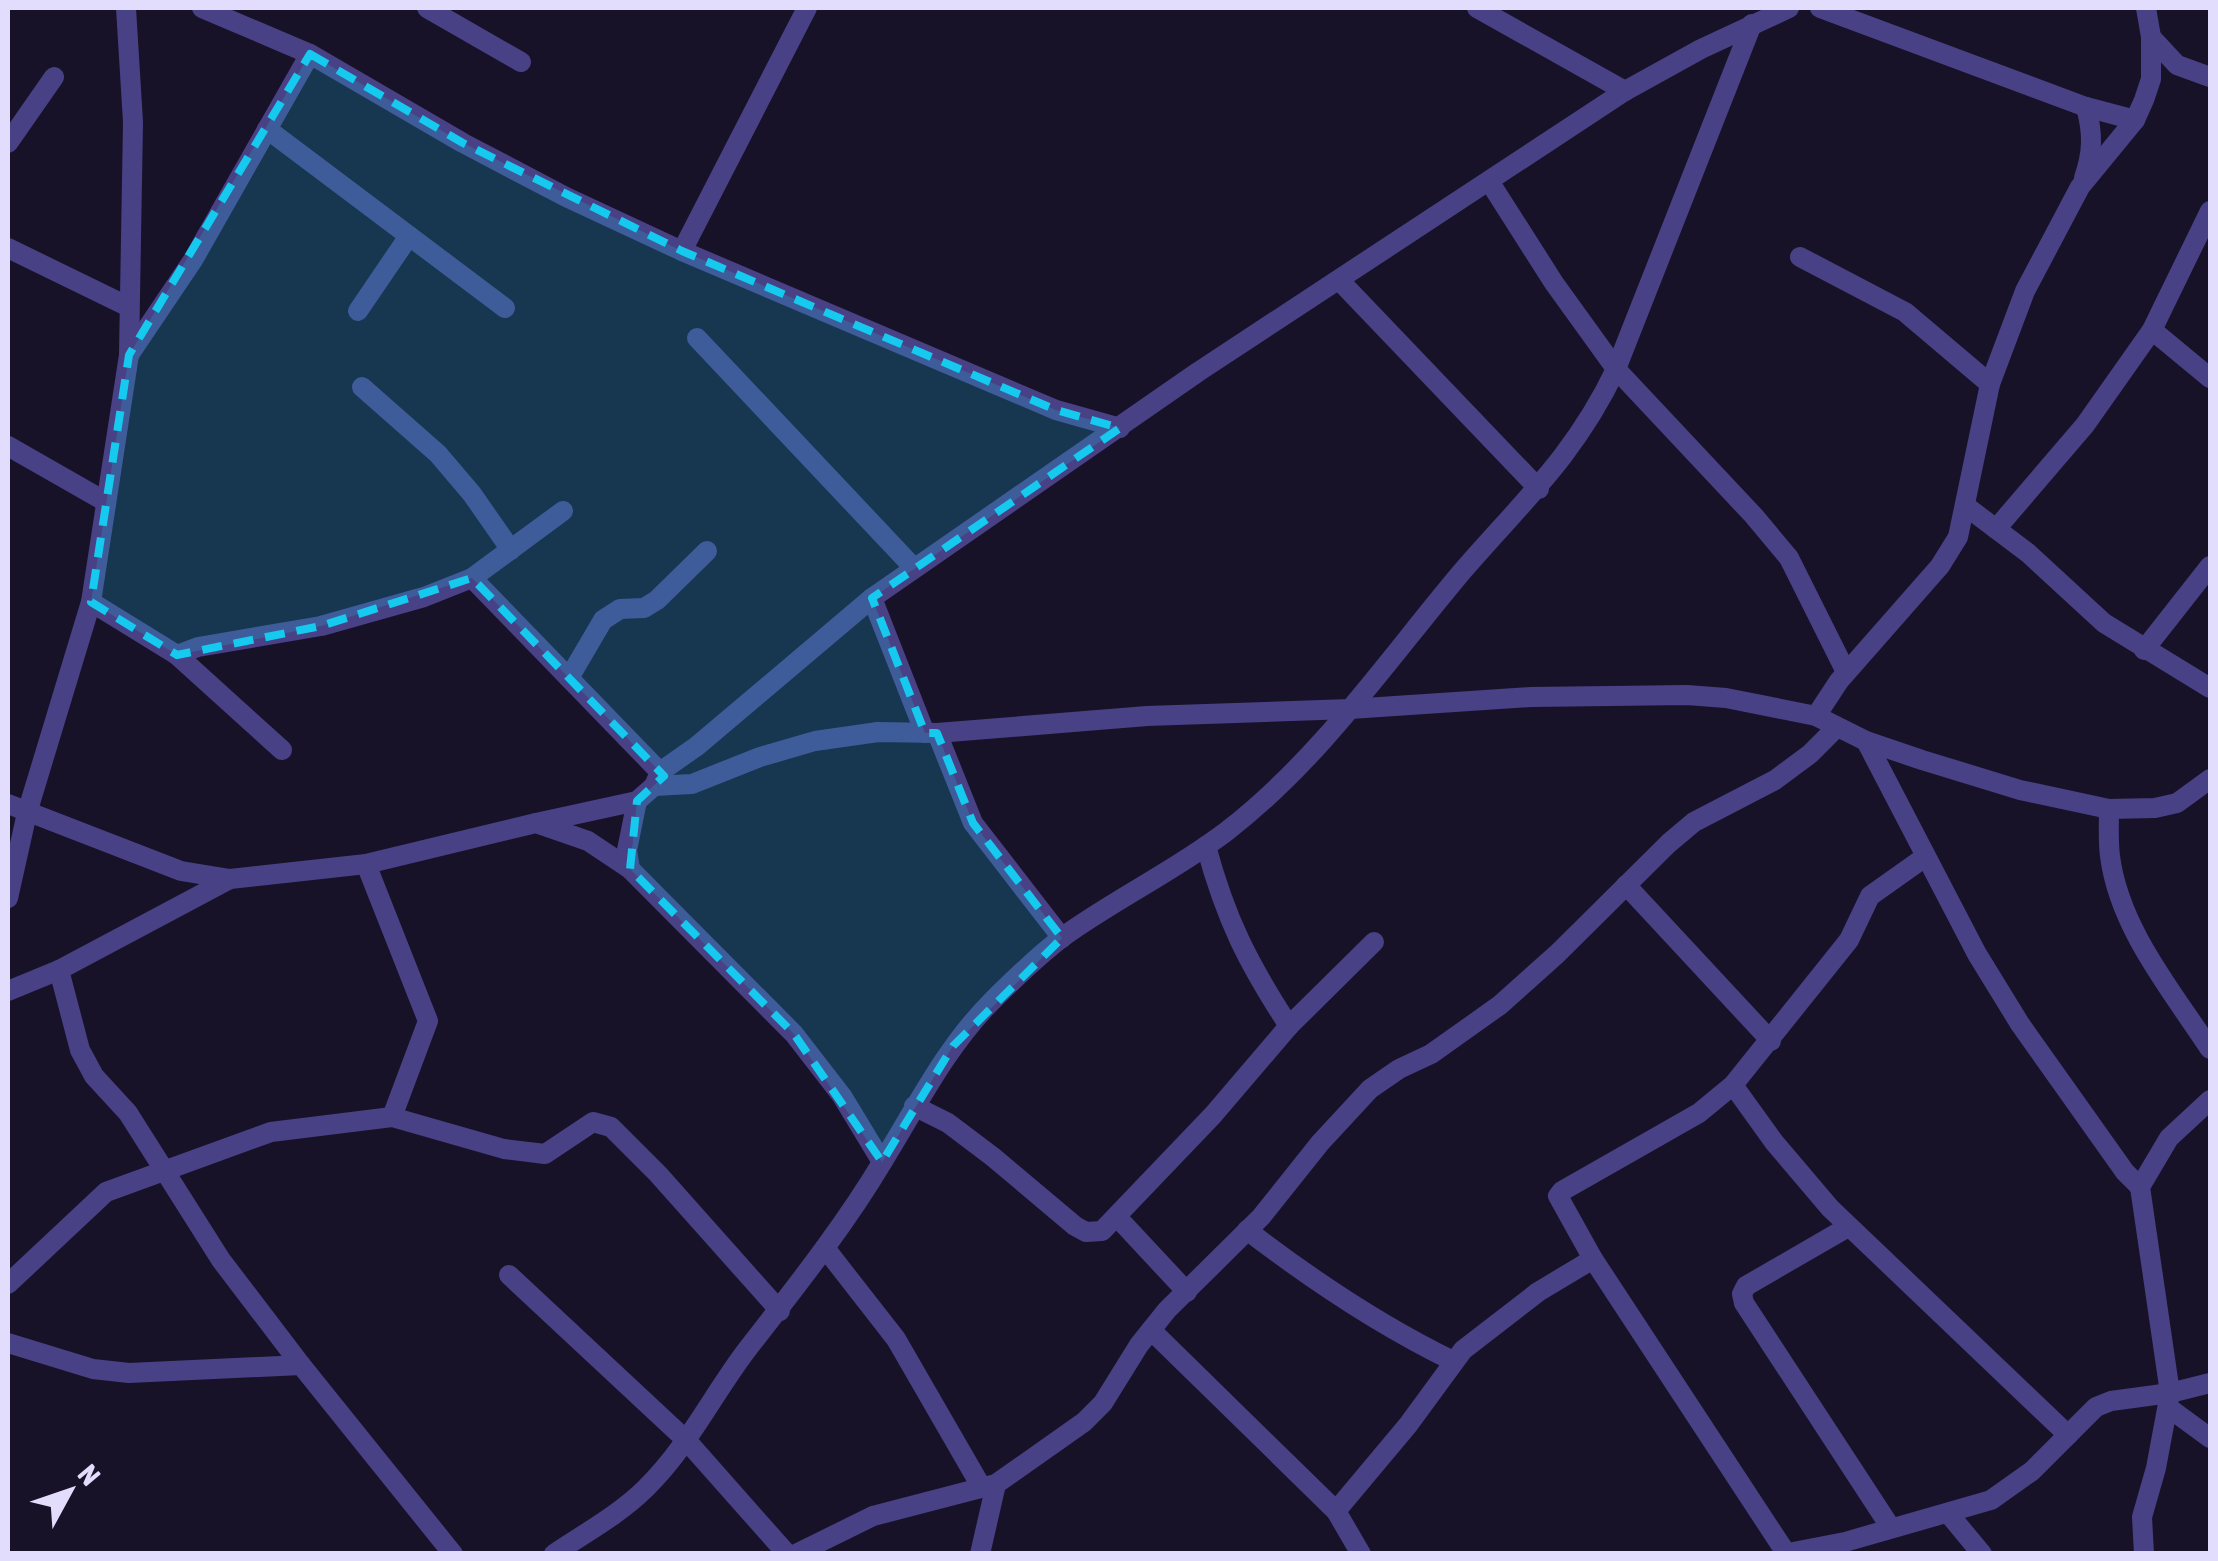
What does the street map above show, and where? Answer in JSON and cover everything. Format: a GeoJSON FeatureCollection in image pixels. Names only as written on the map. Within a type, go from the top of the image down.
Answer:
{"type":"FeatureCollection","features":[{"type":"Feature","properties":{"kind":"street"},"geometry":{"type":"LineString","coordinates":[[8,898],[28,813],[91,602],[129,355],[133,122],[126,8]]}},
{"type":"Feature","properties":{"kind":"street"},"geometry":{"type":"LineString","coordinates":[[202,8],[310,54],[480,152],[682,252],[1056,410],[1120,428]]}},
{"type":"Feature","properties":{"kind":"street"},"geometry":{"type":"LineString","coordinates":[[428,8],[521,62]]}},
{"type":"Feature","properties":{"kind":"street"},"geometry":{"type":"LineString","coordinates":[[682,252],[806,8]]}},
{"type":"Feature","properties":{"kind":"street"},"geometry":{"type":"LineString","coordinates":[[1476,8],[1625,92]]}},
{"type":"Feature","properties":{"kind":"street"},"geometry":{"type":"LineString","coordinates":[[630,869],[628,850],[637,801],[657,779],[872,598],[1198,372],[1625,92],[1788,8]]}},
{"type":"Feature","properties":{"kind":"street"},"geometry":{"type":"LineString","coordinates":[[1820,8],[2086,107],[2135,120]]}},
{"type":"Feature","properties":{"kind":"street"},"geometry":{"type":"LineString","coordinates":[[2080,187],[2135,120],[2151,79],[2146,8]]}},
{"type":"Feature","properties":{"kind":"street"},"geometry":{"type":"LineString","coordinates":[[554,1554],[634,1498],[687,1441],[746,1352],[825,1248],[953,1046],[992,1001],[1062,938],[1206,846],[1262,803],[1350,710],[1461,573],[1538,490],[1596,410],[1616,369],[1752,24]]}},
{"type":"Feature","properties":{"kind":"street"},"geometry":{"type":"LineString","coordinates":[[2151,37],[2177,65],[2210,77]]}},
{"type":"Feature","properties":{"kind":"street"},"geometry":{"type":"LineString","coordinates":[[129,355],[193,260],[310,54]]}},
{"type":"Feature","properties":{"kind":"street"},"geometry":{"type":"LineString","coordinates":[[2151,79],[2177,65]]}},
{"type":"Feature","properties":{"kind":"street"},"geometry":{"type":"LineString","coordinates":[[8,143],[54,76]]}},
{"type":"Feature","properties":{"kind":"street"},"geometry":{"type":"LineString","coordinates":[[1816,716],[1846,672],[1940,566],[1958,538],[1990,384],[2025,291],[2080,187],[2091,158],[2093,132],[2086,107]]}},
{"type":"Feature","properties":{"kind":"street"},"geometry":{"type":"LineString","coordinates":[[268,129],[505,308]]}},
{"type":"Feature","properties":{"kind":"street"},"geometry":{"type":"LineString","coordinates":[[1490,182],[1554,284],[1616,369],[1789,558],[1846,672]]}},
{"type":"Feature","properties":{"kind":"street"},"geometry":{"type":"LineString","coordinates":[[1996,529],[2085,425],[2152,330],[2210,211]]}},
{"type":"Feature","properties":{"kind":"street"},"geometry":{"type":"LineString","coordinates":[[358,311],[410,236]]}},
{"type":"Feature","properties":{"kind":"street"},"geometry":{"type":"LineString","coordinates":[[8,248],[129,307]]}},
{"type":"Feature","properties":{"kind":"street"},"geometry":{"type":"LineString","coordinates":[[1800,257],[1904,312],[1990,384]]}},
{"type":"Feature","properties":{"kind":"street"},"geometry":{"type":"LineString","coordinates":[[1339,280],[1538,490]]}},
{"type":"Feature","properties":{"kind":"street"},"geometry":{"type":"LineString","coordinates":[[2152,330],[2210,378]]}},
{"type":"Feature","properties":{"kind":"street"},"geometry":{"type":"LineString","coordinates":[[696,338],[914,568]]}},
{"type":"Feature","properties":{"kind":"street"},"geometry":{"type":"LineString","coordinates":[[362,388],[438,454],[511,550]]}},
{"type":"Feature","properties":{"kind":"street"},"geometry":{"type":"LineString","coordinates":[[8,446],[106,502]]}},
{"type":"Feature","properties":{"kind":"street"},"geometry":{"type":"LineString","coordinates":[[1967,507],[2028,553],[2104,623],[2210,688]]}},
{"type":"Feature","properties":{"kind":"street"},"geometry":{"type":"LineString","coordinates":[[177,656],[198,647],[321,626],[424,597],[472,578],[563,512]]}},
{"type":"Feature","properties":{"kind":"street"},"geometry":{"type":"LineString","coordinates":[[568,678],[603,620],[620,609],[644,608],[657,600],[707,551]]}},
{"type":"Feature","properties":{"kind":"street"},"geometry":{"type":"LineString","coordinates":[[2144,650],[2210,566]]}},
{"type":"Feature","properties":{"kind":"street"},"geometry":{"type":"LineString","coordinates":[[472,578],[657,779],[692,784],[760,757],[815,741],[878,732],[931,733],[1128,717],[1350,710],[1531,697],[1687,695],[1726,698],[1816,716],[1866,741],[2020,790],[2109,809],[2155,808],[2177,802],[2210,779]]}},
{"type":"Feature","properties":{"kind":"street"},"geometry":{"type":"LineString","coordinates":[[872,598],[973,823],[1062,938]]}},
{"type":"Feature","properties":{"kind":"street"},"geometry":{"type":"LineString","coordinates":[[91,602],[177,656],[282,750]]}},
{"type":"Feature","properties":{"kind":"street"},"geometry":{"type":"LineString","coordinates":[[796,1554],[873,1516],[989,1486],[1094,1413],[1151,1330],[1262,1218],[1320,1143],[1370,1089],[1431,1054],[1500,1005],[1694,822],[1774,780],[1810,754],[1837,727]]}},
{"type":"Feature","properties":{"kind":"street"},"geometry":{"type":"LineString","coordinates":[[1866,741],[1925,857],[2020,1024],[2140,1187],[2170,1400],[2142,1517],[2144,1554]]}},
{"type":"Feature","properties":{"kind":"street"},"geometry":{"type":"LineString","coordinates":[[8,804],[182,871],[230,879],[366,864],[637,801]]}},
{"type":"Feature","properties":{"kind":"street"},"geometry":{"type":"LineString","coordinates":[[2109,809],[2110,856],[2123,906],[2210,1050]]}},
{"type":"Feature","properties":{"kind":"street"},"geometry":{"type":"LineString","coordinates":[[536,823],[588,841],[630,869],[794,1034],[842,1096],[882,1162]]}},
{"type":"Feature","properties":{"kind":"street"},"geometry":{"type":"LineString","coordinates":[[1206,846],[1220,901],[1238,944],[1289,1026]]}},
{"type":"Feature","properties":{"kind":"street"},"geometry":{"type":"LineString","coordinates":[[1925,857],[1870,896],[1848,940],[1733,1086],[1699,1113],[1558,1196],[1593,1259],[1784,1553],[1812,1550],[1991,1500],[2014,1485],[2096,1407],[2111,1401],[2170,1400],[2210,1383]]}},
{"type":"Feature","properties":{"kind":"street"},"geometry":{"type":"LineString","coordinates":[[366,864],[428,1021],[392,1117]]}},
{"type":"Feature","properties":{"kind":"street"},"geometry":{"type":"LineString","coordinates":[[8,992],[59,970],[230,879]]}},
{"type":"Feature","properties":{"kind":"street"},"geometry":{"type":"LineString","coordinates":[[1626,886],[1771,1040]]}},
{"type":"Feature","properties":{"kind":"street"},"geometry":{"type":"LineString","coordinates":[[914,1106],[948,1124],[993,1157],[1076,1226],[1086,1232],[1102,1232],[1289,1026],[1374,942]]}},
{"type":"Feature","properties":{"kind":"street"},"geometry":{"type":"LineString","coordinates":[[59,970],[80,1050],[94,1076],[128,1113],[222,1260],[301,1366],[453,1554]]}},
{"type":"Feature","properties":{"kind":"street"},"geometry":{"type":"LineString","coordinates":[[1733,1086],[1810,1186],[1848,1226],[2068,1436]]}},
{"type":"Feature","properties":{"kind":"street"},"geometry":{"type":"LineString","coordinates":[[2140,1187],[2169,1138],[2210,1100]]}},
{"type":"Feature","properties":{"kind":"street"},"geometry":{"type":"LineString","coordinates":[[8,1292],[8,1282],[106,1192],[130,1180],[164,1172],[271,1132],[392,1117],[536,1155],[545,1154],[594,1122],[603,1122],[658,1174],[780,1311]]}},
{"type":"Feature","properties":{"kind":"street"},"geometry":{"type":"LineString","coordinates":[[1118,1218],[1186,1292]]}},
{"type":"Feature","properties":{"kind":"street"},"geometry":{"type":"LineString","coordinates":[[1848,1226],[1746,1286],[1742,1294],[1767,1341],[1891,1528]]}},
{"type":"Feature","properties":{"kind":"street"},"geometry":{"type":"LineString","coordinates":[[1247,1230],[1353,1306],[1406,1339],[1452,1361]]}},
{"type":"Feature","properties":{"kind":"street"},"geometry":{"type":"LineString","coordinates":[[825,1248],[896,1339],[989,1486],[980,1554]]}},
{"type":"Feature","properties":{"kind":"street"},"geometry":{"type":"LineString","coordinates":[[1336,1511],[1408,1425],[1452,1361],[1538,1292],[1593,1259]]}},
{"type":"Feature","properties":{"kind":"street"},"geometry":{"type":"LineString","coordinates":[[509,1274],[687,1441],[788,1554]]}},
{"type":"Feature","properties":{"kind":"street"},"geometry":{"type":"LineString","coordinates":[[1151,1330],[1336,1511],[1361,1554]]}},
{"type":"Feature","properties":{"kind":"street"},"geometry":{"type":"LineString","coordinates":[[8,1343],[93,1369],[130,1373],[301,1366]]}},
{"type":"Feature","properties":{"kind":"street"},"geometry":{"type":"LineString","coordinates":[[2170,1400],[2210,1438]]}},
{"type":"Feature","properties":{"kind":"street"},"geometry":{"type":"LineString","coordinates":[[1948,1512],[1982,1554]]}},
{"type":"Feature","properties":{"kind":"highlighted area"},"geometry":{"type":"Polygon","coordinates":[[[310,54],[463,143],[682,251],[1056,410],[1120,428],[872,598],[925,733],[937,733],[973,823],[1062,938],[953,1046],[882,1162],[794,1034],[630,869],[637,801],[664,776],[472,578],[321,626],[177,655],[91,602],[129,355],[310,54]]]}}]}
